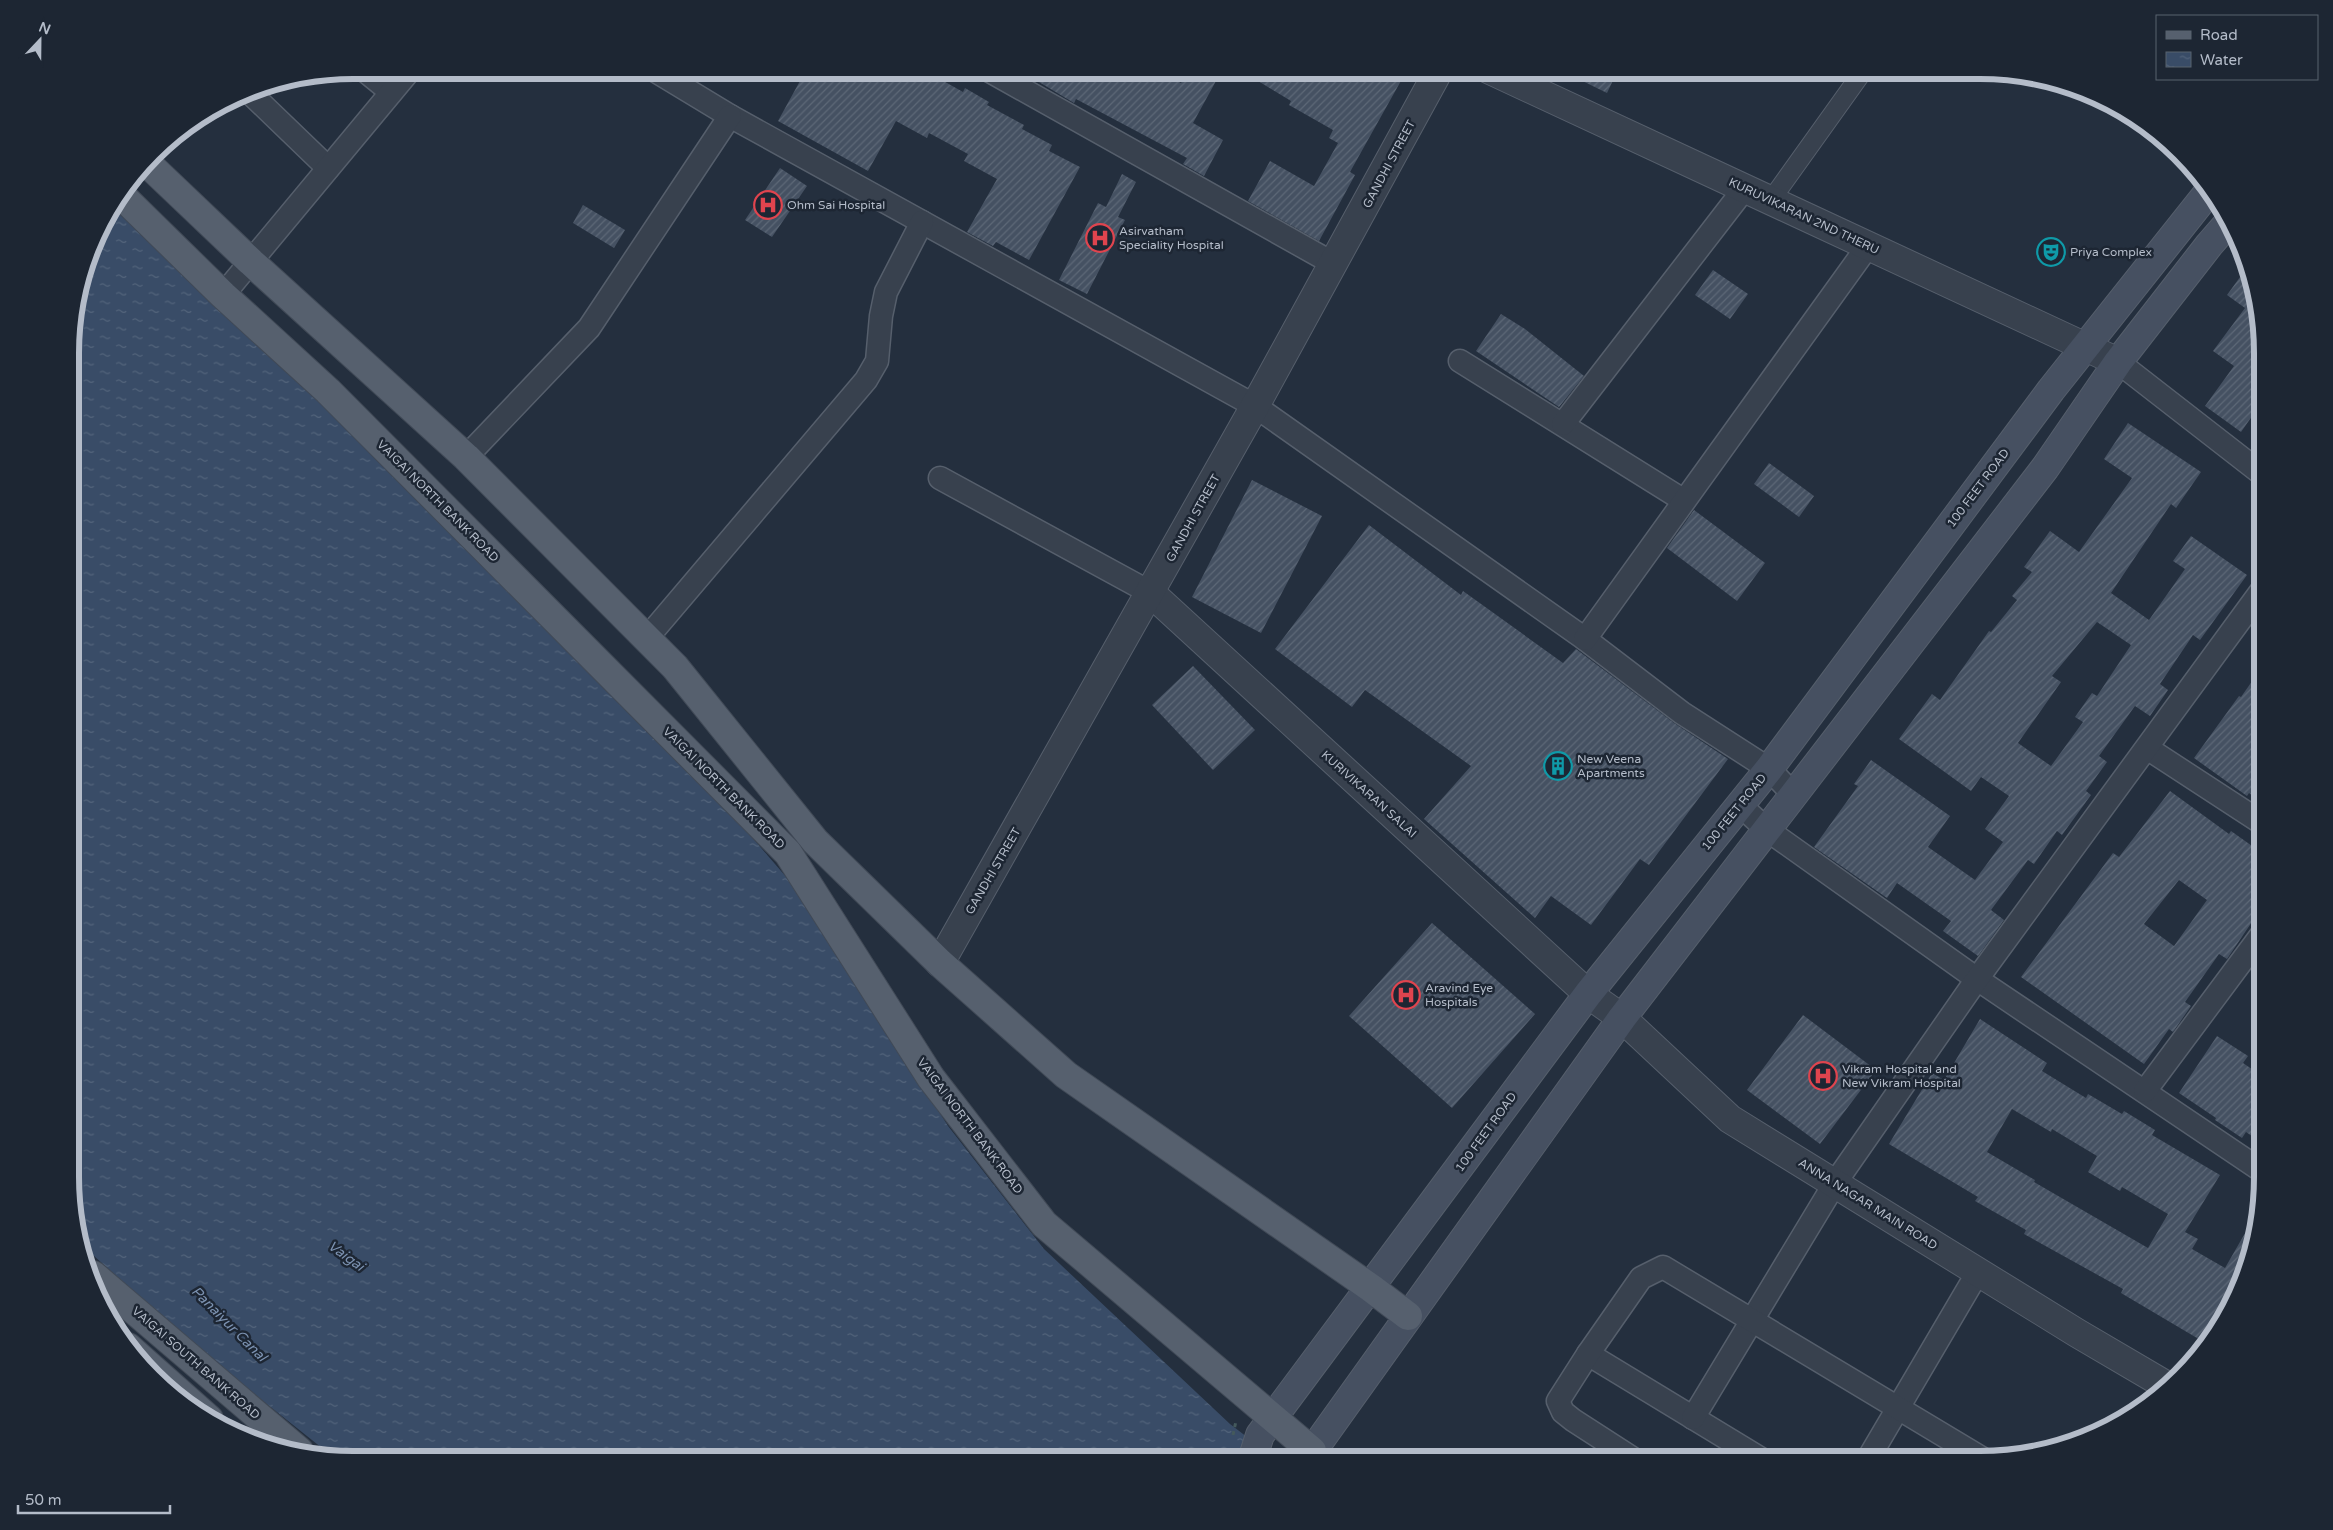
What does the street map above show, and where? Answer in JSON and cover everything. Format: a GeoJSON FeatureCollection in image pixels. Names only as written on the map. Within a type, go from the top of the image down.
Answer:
{"type":"FeatureCollection","features":[{"type":"Feature","properties":{"kind":"main road"},"geometry":{"type":"LineString","coordinates":[[151,167],[251,262],[466,457],[647,638],[675,667],[815,841],[940,964],[1066,1076],[1372,1288],[1408,1316]]}},
{"type":"Feature","properties":{"kind":"main road","name":"100 FEET ROAD"},"geometry":{"type":"LineString","coordinates":[[1261,1438],[1588,994],[1769,769],[2085,346],[2205,196]]}},
{"type":"Feature","properties":{"kind":"main road","name":"VAIGAI NORTH BANK ROAD"},"geometry":{"type":"LineString","coordinates":[[126,200],[223,295],[328,390],[788,853],[930,1078],[1044,1224],[1261,1438],[1296,1451]]}},
{"type":"Feature","properties":{"kind":"main road"},"geometry":{"type":"LineString","coordinates":[[1313,1451],[1622,1018],[2045,468],[2118,362],[2209,244],[2224,228]]}},
{"type":"Feature","properties":{"kind":"main road","name":"VAIGAI SOUTH BANK ROAD"},"geometry":{"type":"LineString","coordinates":[[99,1279],[291,1444]]}},
{"type":"Feature","properties":{"kind":"street"},"geometry":{"type":"LineString","coordinates":[[375,79],[391,92]]}},
{"type":"Feature","properties":{"kind":"street"},"geometry":{"type":"LineString","coordinates":[[223,295],[402,79]]}},
{"type":"Feature","properties":{"kind":"street"},"geometry":{"type":"LineString","coordinates":[[669,79],[730,116],[1255,406],[1585,639],[1682,713],[1769,769],[1793,794]]}},
{"type":"Feature","properties":{"kind":"street"},"geometry":{"type":"LineString","coordinates":[[1004,79],[1334,264]]}},
{"type":"Feature","properties":{"kind":"street","name":"GANDHI STREET"},"geometry":{"type":"LineString","coordinates":[[940,964],[1151,593],[1334,264],[1434,79]]}},
{"type":"Feature","properties":{"kind":"street","name":"KURUVIKARAN 2ND THERU"},"geometry":{"type":"LineString","coordinates":[[1509,79],[2118,362]]}},
{"type":"Feature","properties":{"kind":"street"},"geometry":{"type":"LineString","coordinates":[[1771,200],[1858,79]]}},
{"type":"Feature","properties":{"kind":"street"},"geometry":{"type":"LineString","coordinates":[[255,97],[328,168]]}},
{"type":"Feature","properties":{"kind":"street"},"geometry":{"type":"LineString","coordinates":[[466,457],[589,328],[730,116]]}},
{"type":"Feature","properties":{"kind":"street"},"geometry":{"type":"LineString","coordinates":[[1563,424],[1745,188]]}},
{"type":"Feature","properties":{"kind":"street"},"geometry":{"type":"LineString","coordinates":[[647,638],[866,380],[877,361],[881,316],[886,292],[922,222]]}},
{"type":"Feature","properties":{"kind":"street"},"geometry":{"type":"LineString","coordinates":[[1585,639],[1639,566],[1683,500],[1868,246]]}},
{"type":"Feature","properties":{"kind":"street"},"geometry":{"type":"LineString","coordinates":[[1460,361],[1683,500]]}},
{"type":"Feature","properties":{"kind":"street"},"geometry":{"type":"LineString","coordinates":[[2118,362],[2254,468]]}},
{"type":"Feature","properties":{"kind":"street"},"geometry":{"type":"LineString","coordinates":[[940,478],[1151,593]]}},
{"type":"Feature","properties":{"kind":"street","name":"KURIVIKARAN SALAI"},"geometry":{"type":"LineString","coordinates":[[1151,593],[1588,994]]}},
{"type":"Feature","properties":{"kind":"street"},"geometry":{"type":"LineString","coordinates":[[1693,1418],[1751,1319],[1835,1183],[1977,979],[2254,601]]}},
{"type":"Feature","properties":{"kind":"street"},"geometry":{"type":"LineString","coordinates":[[2147,748],[2254,818]]}},
{"type":"Feature","properties":{"kind":"street"},"geometry":{"type":"LineString","coordinates":[[1740,805],[1766,829],[1977,979],[2254,1166]]}},
{"type":"Feature","properties":{"kind":"street"},"geometry":{"type":"LineString","coordinates":[[2144,1092],[2254,945]]}},
{"type":"Feature","properties":{"kind":"street","name":"ANNA NAGAR MAIN ROAD"},"geometry":{"type":"LineString","coordinates":[[1588,994],[1622,1018],[1730,1119],[2162,1383]]}},
{"type":"Feature","properties":{"kind":"street"},"geometry":{"type":"LineString","coordinates":[[1622,1451],[1563,1412],[1558,1401],[1641,1278],[1663,1267],[1970,1451]]}},
{"type":"Feature","properties":{"kind":"street"},"geometry":{"type":"LineString","coordinates":[[1873,1451],[1978,1272]]}},
{"type":"Feature","properties":{"kind":"street"},"geometry":{"type":"LineString","coordinates":[[1588,1354],[1746,1451]]}},
{"type":"Feature","properties":{"kind":"water"},"geometry":{"type":"Polygon","coordinates":[[[118,213],[446,520],[570,654],[724,805],[800,893],[948,1126],[1044,1249],[1230,1424],[1265,1451],[335,1451],[324,1450],[188,1341],[89,1251],[79,1195],[79,335],[84,300],[93,265],[107,232],[118,213]]]}},
{"type":"Feature","properties":{"kind":"building"},"geometry":{"type":"Polygon","coordinates":[[[801,79],[940,79],[963,92],[965,88],[989,102],[987,105],[1024,125],[1022,129],[1052,145],[1049,151],[1080,167],[1029,260],[996,242],[993,246],[967,232],[997,179],[964,161],[968,154],[929,133],[927,138],[896,121],[868,171],[778,121],[801,79]]]}},
{"type":"Feature","properties":{"kind":"building"},"geometry":{"type":"Polygon","coordinates":[[[1034,79],[1173,79],[1181,83],[1183,79],[1217,79],[1193,123],[1223,140],[1204,176],[1183,164],[1187,158],[1076,99],[1074,103],[1034,79]]]}},
{"type":"Feature","properties":{"kind":"building"},"geometry":{"type":"Polygon","coordinates":[[[1255,79],[1402,79],[1350,172],[1355,175],[1319,241],[1248,201],[1270,161],[1314,186],[1338,143],[1329,138],[1333,130],[1289,105],[1291,101],[1255,79]]]}},
{"type":"Feature","properties":{"kind":"building"},"geometry":{"type":"Polygon","coordinates":[[[1578,79],[1614,79],[1607,93],[1578,79]]]}},
{"type":"Feature","properties":{"kind":"building"},"geometry":{"type":"Polygon","coordinates":[[[780,168],[807,186],[772,237],[745,220],[780,168]]]}},
{"type":"Feature","properties":{"kind":"building"},"geometry":{"type":"Polygon","coordinates":[[[1122,174],[1136,182],[1118,217],[1125,220],[1087,294],[1059,280],[1098,203],[1106,207],[1122,174]]]}},
{"type":"Feature","properties":{"kind":"building"},"geometry":{"type":"Polygon","coordinates":[[[583,205],[625,230],[614,248],[573,223],[583,205]]]}},
{"type":"Feature","properties":{"kind":"building"},"geometry":{"type":"Polygon","coordinates":[[[1713,270],[1748,294],[1730,319],[1695,295],[1713,270]]]}},
{"type":"Feature","properties":{"kind":"building"},"geometry":{"type":"Polygon","coordinates":[[[2243,274],[2249,300],[2254,335],[2254,413],[2241,432],[2205,406],[2234,366],[2213,351],[2245,308],[2227,295],[2243,274]]]}},
{"type":"Feature","properties":{"kind":"building"},"geometry":{"type":"Polygon","coordinates":[[[1501,314],[1525,329],[1584,376],[1559,407],[1476,351],[1501,314]]]}},
{"type":"Feature","properties":{"kind":"building"},"geometry":{"type":"Polygon","coordinates":[[[2128,423],[2201,472],[2176,508],[2171,504],[2111,593],[2149,620],[2185,569],[2173,561],[2191,536],[2247,575],[2200,640],[2193,635],[2160,684],[2168,690],[2150,716],[2135,706],[2099,756],[2107,762],[2086,791],[2091,795],[2062,835],[2057,831],[2034,864],[2028,860],[1991,910],[2004,920],[1978,956],[1943,931],[1951,921],[1897,883],[1887,898],[1814,847],[1858,786],[1854,784],[1871,760],[1950,816],[1928,847],[1975,880],[2003,842],[1985,829],[2009,796],[1981,777],[1971,791],[1899,739],[1932,694],[1940,700],[1989,631],[1991,632],[2017,600],[2012,596],[2032,572],[2024,567],[2050,531],[2079,552],[2132,478],[2104,459],[2128,423]],[[2097,622],[2052,676],[2061,682],[2018,743],[2051,766],[2083,722],[2075,717],[2092,693],[2097,696],[2131,645],[2097,622]]]}},
{"type":"Feature","properties":{"kind":"building"},"geometry":{"type":"Polygon","coordinates":[[[1769,463],[1814,496],[1799,517],[1754,484],[1769,463]]]}},
{"type":"Feature","properties":{"kind":"building"},"geometry":{"type":"Polygon","coordinates":[[[1252,480],[1322,516],[1261,633],[1192,597],[1252,480]]]}},
{"type":"Feature","properties":{"kind":"building"},"geometry":{"type":"Polygon","coordinates":[[[1694,510],[1765,563],[1737,601],[1667,548],[1694,510]]]}},
{"type":"Feature","properties":{"kind":"building"},"geometry":{"type":"Polygon","coordinates":[[[1369,525],[1461,595],[1463,591],[1563,663],[1576,649],[1674,723],[1728,759],[1649,865],[1640,859],[1591,925],[1551,896],[1535,918],[1424,819],[1471,766],[1365,690],[1352,707],[1275,649],[1369,525]]]}},
{"type":"Feature","properties":{"kind":"building"},"geometry":{"type":"Polygon","coordinates":[[[1193,666],[1255,730],[1213,770],[1152,705],[1193,666]]]}},
{"type":"Feature","properties":{"kind":"building"},"geometry":{"type":"Polygon","coordinates":[[[2254,678],[2254,797],[2249,793],[2247,796],[2194,758],[2239,696],[2241,697],[2254,678]]]}},
{"type":"Feature","properties":{"kind":"building"},"geometry":{"type":"Polygon","coordinates":[[[2170,791],[2229,834],[2231,831],[2254,847],[2254,919],[2227,959],[2219,954],[2185,1002],[2191,1006],[2173,1032],[2169,1029],[2144,1064],[2021,977],[2113,853],[2119,857],[2170,791]],[[2179,880],[2144,924],[2174,946],[2207,900],[2179,880]]]}},
{"type":"Feature","properties":{"kind":"building"},"geometry":{"type":"Polygon","coordinates":[[[1432,923],[1535,1014],[1452,1108],[1349,1016],[1432,923]]]}},
{"type":"Feature","properties":{"kind":"building"},"geometry":{"type":"Polygon","coordinates":[[[1803,1015],[1876,1070],[1820,1144],[1747,1090],[1803,1015]]]}},
{"type":"Feature","properties":{"kind":"building"},"geometry":{"type":"Polygon","coordinates":[[[1980,1019],[2047,1063],[2042,1071],[2086,1098],[2088,1094],[2122,1114],[2124,1111],[2155,1130],[2152,1135],[2220,1175],[2185,1232],[2198,1239],[2192,1249],[2225,1268],[2250,1225],[2240,1265],[2233,1282],[2226,1298],[2201,1340],[2121,1293],[2123,1289],[2024,1234],[2026,1230],[1975,1201],[1978,1197],[1889,1144],[1932,1073],[1944,1080],[1980,1019]],[[2012,1109],[1987,1152],[2035,1180],[2034,1182],[2148,1248],[2168,1214],[2122,1187],[2120,1191],[2088,1172],[2097,1156],[2052,1129],[2051,1132],[2012,1109]]]}},
{"type":"Feature","properties":{"kind":"building"},"geometry":{"type":"Polygon","coordinates":[[[2217,1036],[2248,1056],[2243,1063],[2254,1071],[2254,1138],[2246,1132],[2242,1138],[2179,1093],[2217,1036]]]}},
{"type":"Feature","properties":{"kind":"place","name":"Ohm Sai Hospital"},"geometry":{"type":"Point","coordinates":[768,205]}},
{"type":"Feature","properties":{"kind":"place","name":"Asirvatham Speciality Hospital"},"geometry":{"type":"Point","coordinates":[1100,238]}},
{"type":"Feature","properties":{"kind":"place","name":"Priya Complex"},"geometry":{"type":"Point","coordinates":[2051,252]}},
{"type":"Feature","properties":{"kind":"place","name":"New Veena Apartments"},"geometry":{"type":"Point","coordinates":[1558,766]}},
{"type":"Feature","properties":{"kind":"place","name":"Aravind Eye Hospitals"},"geometry":{"type":"Point","coordinates":[1406,995]}},
{"type":"Feature","properties":{"kind":"place","name":"Vikram Hospital and New Vikram Hospital"},"geometry":{"type":"Point","coordinates":[1823,1076]}},
{"type":"Feature","properties":{"kind":"water label","name":"Vaigai"},"geometry":{"type":"Point","coordinates":[346,1256]}},
{"type":"Feature","properties":{"kind":"water label","name":"Panaiyur Canal"},"geometry":{"type":"Point","coordinates":[229,1324]}}]}
